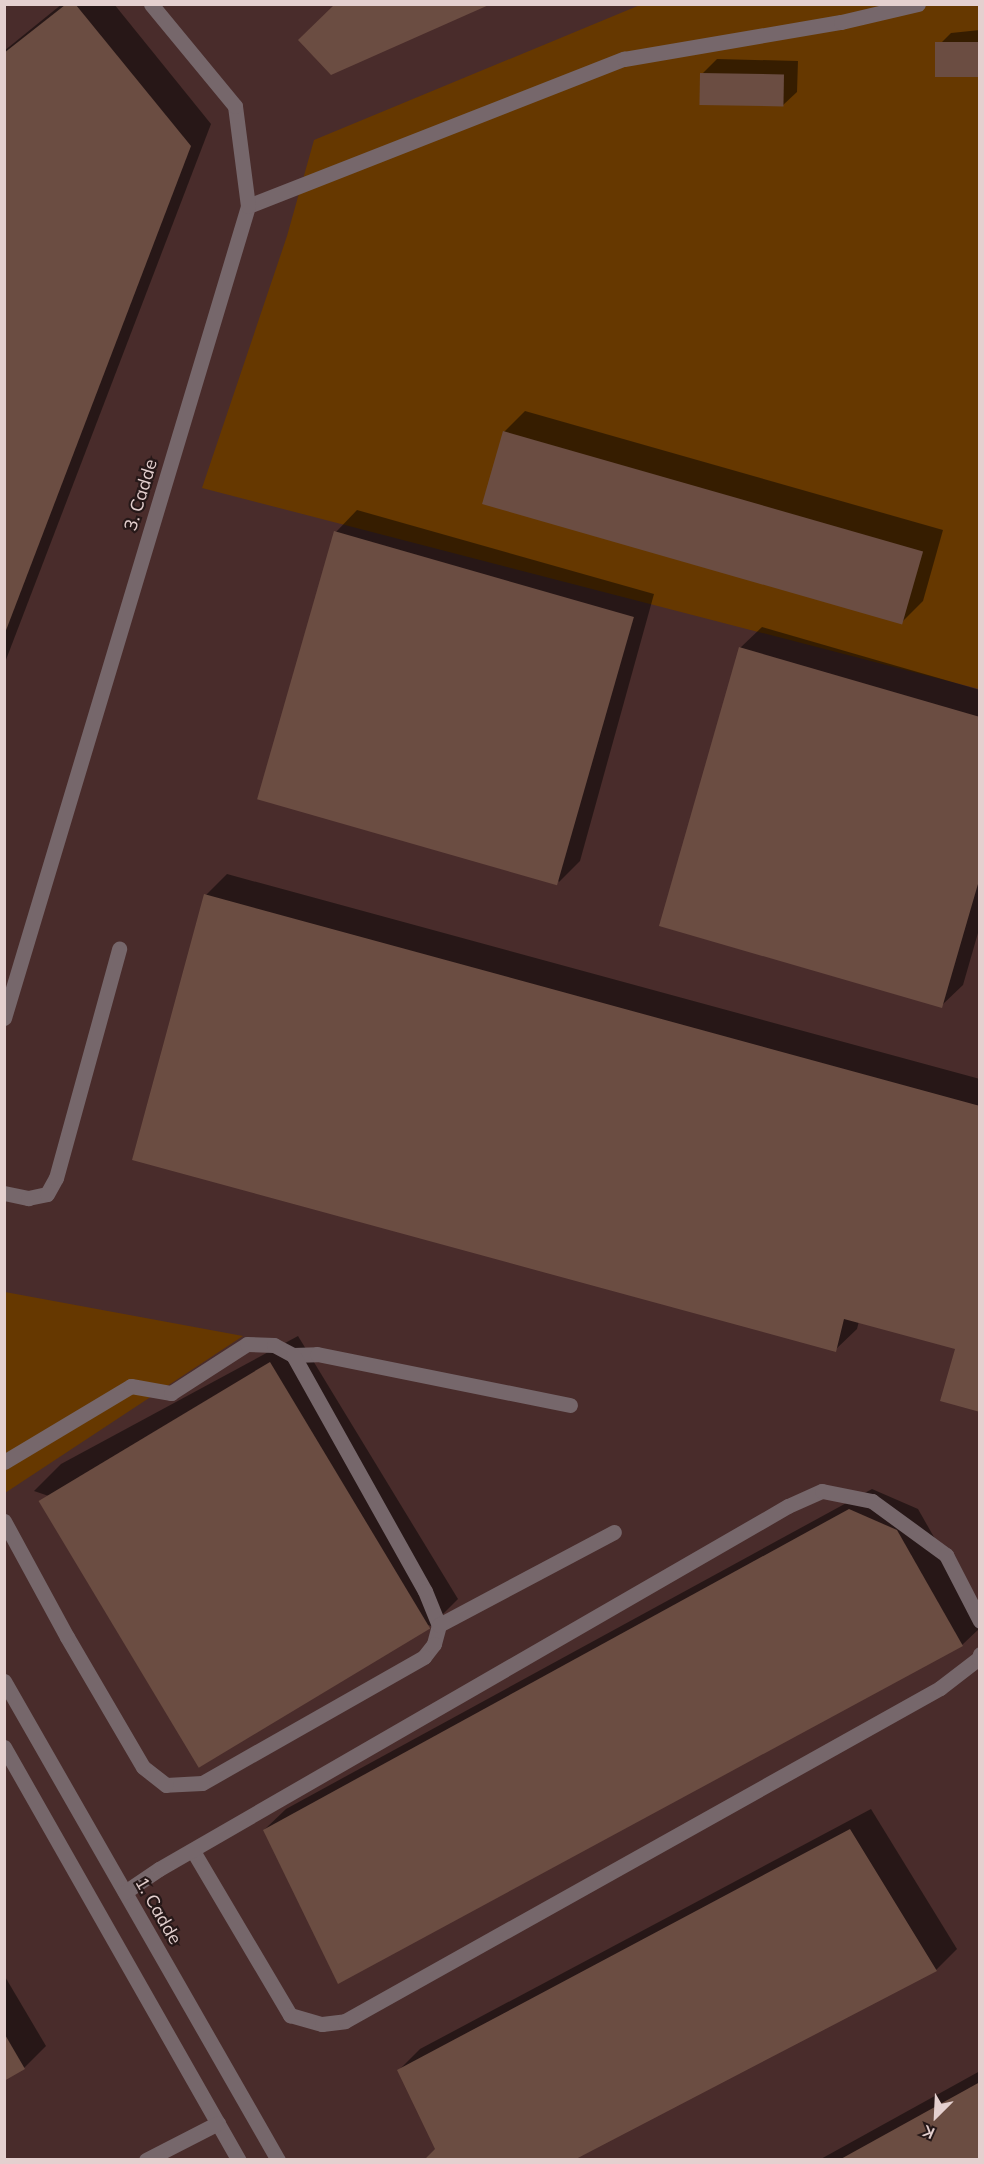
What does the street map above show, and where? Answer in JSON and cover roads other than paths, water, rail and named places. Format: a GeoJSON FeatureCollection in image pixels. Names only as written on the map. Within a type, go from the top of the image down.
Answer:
{"type":"FeatureCollection","features":[{"type":"Feature","properties":{"kind":"street","name":"3. Cadde"},"geometry":{"type":"LineString","coordinates":[[4,1018],[248,206],[235,106],[151,4]]}},
{"type":"Feature","properties":{"kind":"street"},"geometry":{"type":"LineString","coordinates":[[248,206],[624,59],[842,22],[918,4]]}},
{"type":"Feature","properties":{"kind":"street"},"geometry":{"type":"LineString","coordinates":[[4,1193],[28,1197],[47,1194],[56,1178],[119,949]]}},
{"type":"Feature","properties":{"kind":"street"},"geometry":{"type":"LineString","coordinates":[[4,1462],[131,1386],[171,1393],[247,1344],[274,1346],[293,1356],[317,1354],[570,1405]]}},
{"type":"Feature","properties":{"kind":"street"},"geometry":{"type":"LineString","coordinates":[[4,1521],[67,1637],[143,1767],[166,1785],[202,1783],[424,1657],[434,1644],[439,1625],[425,1591],[293,1356]]}},
{"type":"Feature","properties":{"kind":"street"},"geometry":{"type":"LineString","coordinates":[[125,1892],[159,1869],[788,1506],[822,1491],[872,1501],[946,1555],[980,1621]]}},
{"type":"Feature","properties":{"kind":"street"},"geometry":{"type":"LineString","coordinates":[[439,1625],[614,1532]]}},
{"type":"Feature","properties":{"kind":"street"},"geometry":{"type":"LineString","coordinates":[[193,1851],[291,2015],[322,2024],[345,2021],[940,1688],[979,1658],[980,1654]]}},
{"type":"Feature","properties":{"kind":"street","name":"1. Cadde"},"geometry":{"type":"LineString","coordinates":[[4,1681],[278,2160]]}},
{"type":"Feature","properties":{"kind":"street"},"geometry":{"type":"LineString","coordinates":[[4,1747],[239,2160]]}},
{"type":"Feature","properties":{"kind":"street"},"geometry":{"type":"LineString","coordinates":[[152,2159],[219,2123]]}}]}
